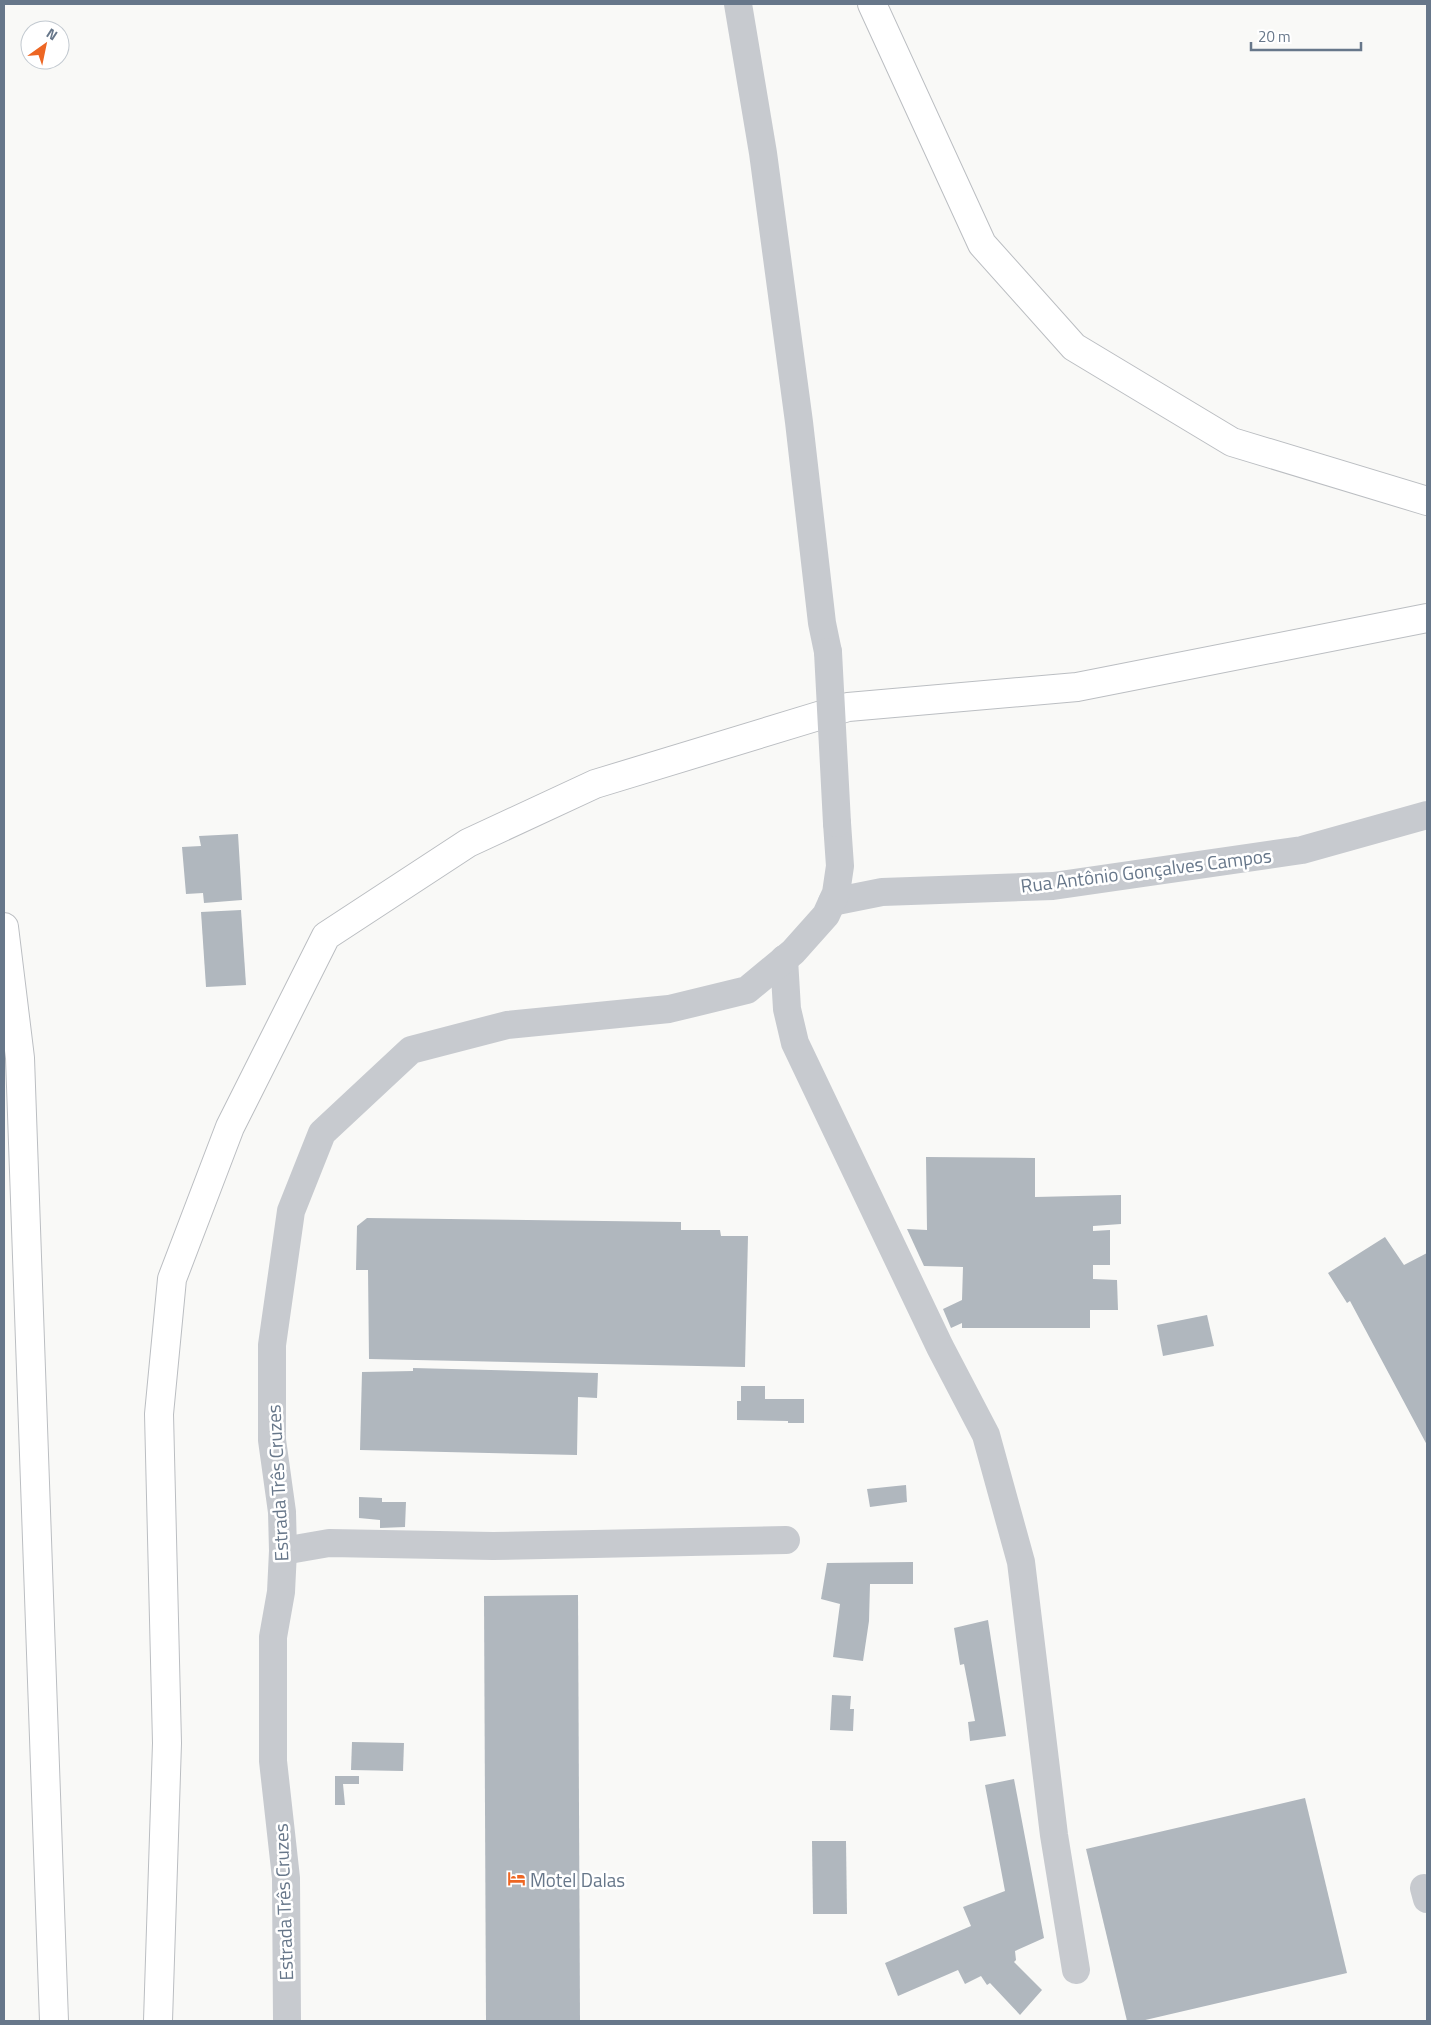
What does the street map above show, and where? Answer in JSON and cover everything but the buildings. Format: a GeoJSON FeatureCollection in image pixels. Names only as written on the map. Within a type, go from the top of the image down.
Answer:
{"type":"FeatureCollection","features":[{"type":"Feature","properties":{"kind":"highway"},"geometry":{"type":"LineString","coordinates":[[872,4],[982,244],[1074,347],[1232,442],[1427,501]]}},
{"type":"Feature","properties":{"kind":"highway"},"geometry":{"type":"LineString","coordinates":[[158,2021],[167,1743],[159,1414],[172,1279],[230,1127],[326,936],[468,843],[595,784],[848,706],[1077,687],[1427,618]]}},
{"type":"Feature","properties":{"kind":"highway"},"geometry":{"type":"LineString","coordinates":[[4,926],[20,1058],[54,2021]]}},
{"type":"Feature","properties":{"kind":"street"},"geometry":{"type":"LineString","coordinates":[[738,4],[763,153],[799,422],[821,614],[828,652],[838,823],[840,866],[836,893],[826,915],[784,959],[787,1008],[795,1042],[940,1348],[986,1435],[1021,1562],[1054,1835],[1076,1970]]}},
{"type":"Feature","properties":{"kind":"street","name":"Rua Antônio Gonçalves Campos"},"geometry":{"type":"LineString","coordinates":[[832,902],[882,892],[1073,884],[1302,850],[1427,815]]}},
{"type":"Feature","properties":{"kind":"street","name":"Estrada Três Cruzes"},"geometry":{"type":"LineString","coordinates":[[287,2021],[286,1878],[273,1761],[273,1637],[281,1592],[283,1551],[282,1512],[272,1440],[272,1345],[292,1211],[322,1134],[411,1050],[507,1025],[669,1009],[747,990],[784,959]]}},
{"type":"Feature","properties":{"kind":"street"},"geometry":{"type":"LineString","coordinates":[[283,1551],[329,1543],[492,1546],[786,1540]]}},
{"type":"Feature","properties":{"kind":"place","name":"Motel Dalas"},"geometry":{"type":"Point","coordinates":[516,1879]}}]}
